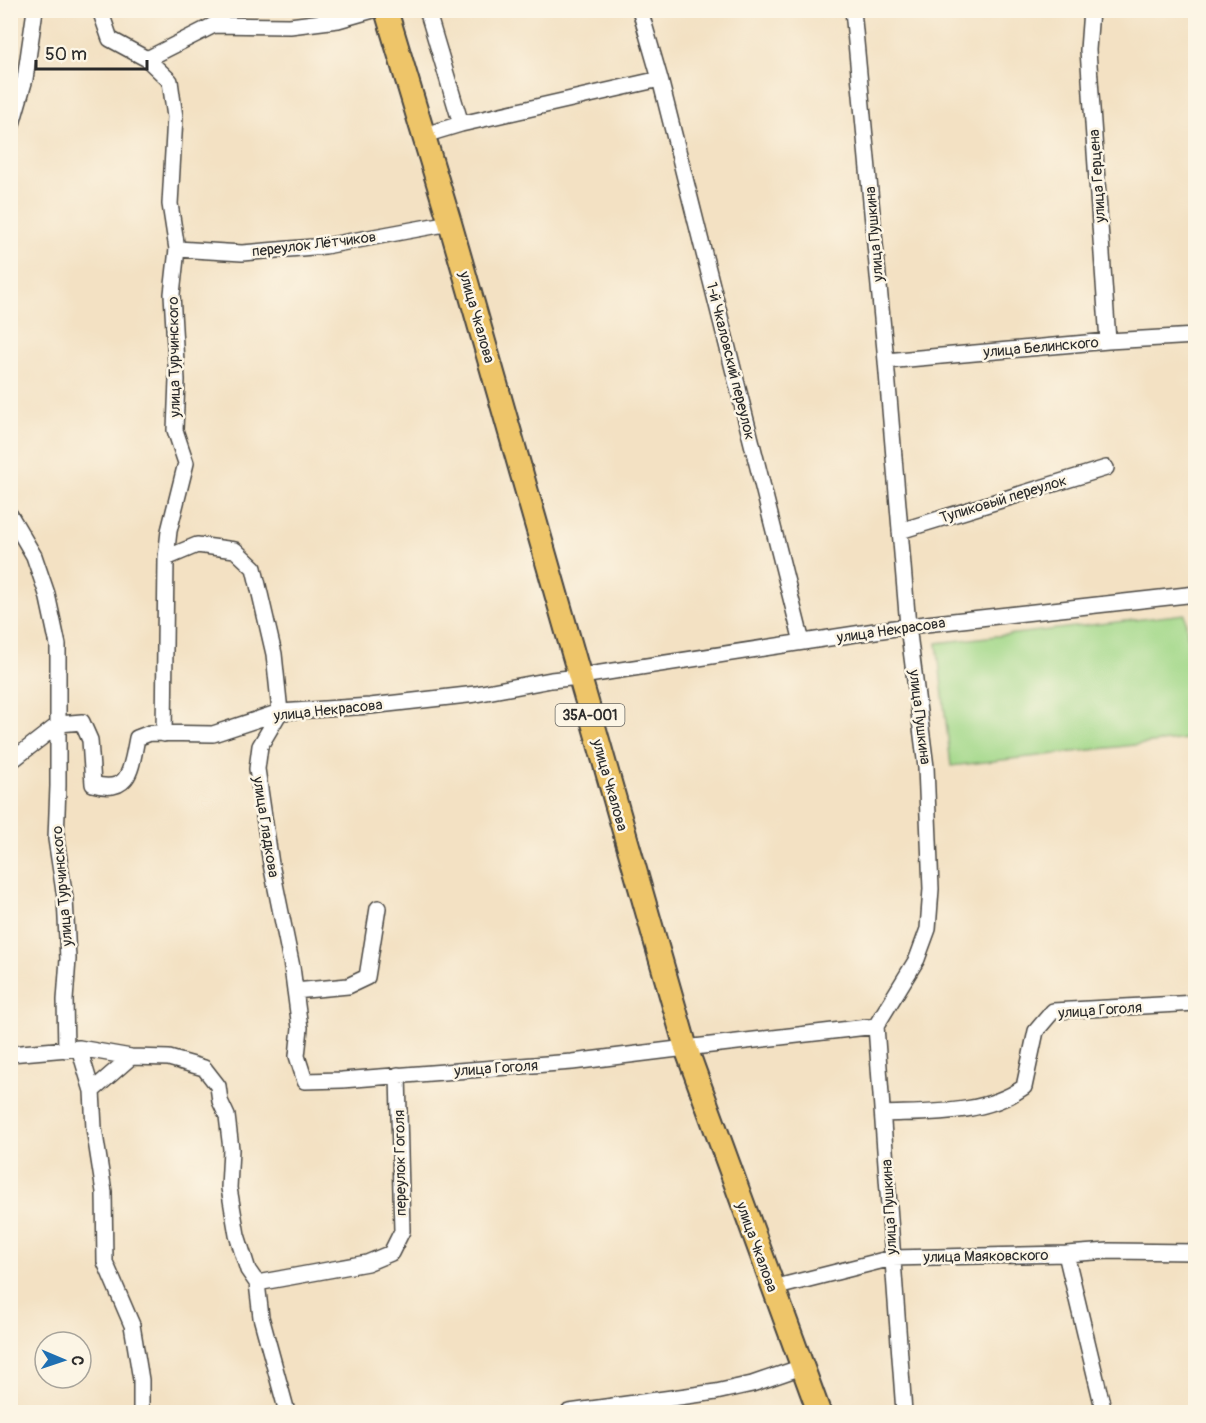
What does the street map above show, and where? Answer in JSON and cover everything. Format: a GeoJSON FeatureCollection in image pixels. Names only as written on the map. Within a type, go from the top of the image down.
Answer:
{"type":"FeatureCollection","features":[{"type":"Feature","properties":{"kind":"main road","name":"улица Чкалова"},"geometry":{"type":"LineString","coordinates":[[386,10],[454,222],[690,1048],[806,1366],[828,1413]]}},
{"type":"Feature","properties":{"kind":"main road","name":"улица Чкалова"},"geometry":{"type":"LineString","coordinates":[[395,10],[427,134]]}},
{"type":"Feature","properties":{"kind":"main road","name":"улица Чкалова"},"geometry":{"type":"LineString","coordinates":[[806,1366],[819,1413]]}},
{"type":"Feature","properties":{"kind":"street"},"geometry":{"type":"LineString","coordinates":[[10,130],[25,79],[35,10]]}},
{"type":"Feature","properties":{"kind":"street","name":"улица Турчинского"},"geometry":{"type":"LineString","coordinates":[[100,10],[110,39],[147,59],[170,81],[175,117],[170,204],[177,249],[172,294],[177,380],[175,430],[186,463],[169,531],[166,558],[164,734]]}},
{"type":"Feature","properties":{"kind":"street"},"geometry":{"type":"LineString","coordinates":[[147,59],[214,25],[290,26],[338,20],[373,10]]}},
{"type":"Feature","properties":{"kind":"street"},"geometry":{"type":"LineString","coordinates":[[427,10],[461,124]]}},
{"type":"Feature","properties":{"kind":"street","name":"1-й Чкаловский переулок"},"geometry":{"type":"LineString","coordinates":[[640,10],[660,79],[802,642]]}},
{"type":"Feature","properties":{"kind":"street","name":"улица Пушкина"},"geometry":{"type":"LineString","coordinates":[[853,10],[908,626],[926,767],[931,889],[928,929],[917,959],[876,1026],[904,1413]]}},
{"type":"Feature","properties":{"kind":"street","name":"улица Герцена"},"geometry":{"type":"LineString","coordinates":[[1091,10],[1088,50],[1108,341]]}},
{"type":"Feature","properties":{"kind":"street"},"geometry":{"type":"LineString","coordinates":[[427,134],[461,124],[660,79]]}},
{"type":"Feature","properties":{"kind":"street","name":"переулок Лётчиков"},"geometry":{"type":"LineString","coordinates":[[177,249],[242,253],[325,246],[454,222]]}},
{"type":"Feature","properties":{"kind":"street","name":"улица Белинского"},"geometry":{"type":"LineString","coordinates":[[886,362],[1108,341],[1196,336]]}},
{"type":"Feature","properties":{"kind":"street","name":"Тупиковый переулок"},"geometry":{"type":"LineString","coordinates":[[900,531],[1106,468]]}},
{"type":"Feature","properties":{"kind":"street","name":"улица Турчинского"},"geometry":{"type":"LineString","coordinates":[[10,515],[34,556],[47,594],[58,645],[59,724],[56,839],[65,898],[68,959],[65,1000],[72,1049],[92,1090]]}},
{"type":"Feature","properties":{"kind":"street"},"geometry":{"type":"LineString","coordinates":[[166,558],[197,545],[236,550],[254,568],[274,654],[280,712]]}},
{"type":"Feature","properties":{"kind":"street","name":"улица Некрасова"},"geometry":{"type":"LineString","coordinates":[[59,724],[82,722],[90,740],[93,784],[105,788],[119,785],[129,775],[137,738],[150,733],[213,734],[280,712],[381,705],[476,694],[551,680],[908,626],[1196,594]]}},
{"type":"Feature","properties":{"kind":"street","name":"улица Гладкова"},"geometry":{"type":"LineString","coordinates":[[280,712],[260,746],[257,770],[271,864],[295,991],[300,1028],[297,1056],[305,1081]]}},
{"type":"Feature","properties":{"kind":"street"},"geometry":{"type":"LineString","coordinates":[[10,762],[59,724]]}},
{"type":"Feature","properties":{"kind":"street"},"geometry":{"type":"LineString","coordinates":[[295,991],[348,987],[367,977],[378,908]]}},
{"type":"Feature","properties":{"kind":"street","name":"улица Гоголя"},"geometry":{"type":"LineString","coordinates":[[883,1114],[939,1112],[990,1104],[1013,1095],[1024,1087],[1036,1031],[1053,1011],[1196,1003]]}},
{"type":"Feature","properties":{"kind":"street","name":"улица Гоголя"},"geometry":{"type":"LineString","coordinates":[[305,1081],[572,1062],[876,1026]]}},
{"type":"Feature","properties":{"kind":"street"},"geometry":{"type":"LineString","coordinates":[[10,1054],[72,1049],[131,1057],[169,1058],[204,1068],[218,1086],[220,1101],[227,1116],[231,1149],[229,1188],[237,1235],[248,1270],[256,1284],[261,1317],[287,1413]]}},
{"type":"Feature","properties":{"kind":"street"},"geometry":{"type":"LineString","coordinates":[[131,1057],[92,1090],[94,1128],[104,1192],[105,1262],[132,1325],[141,1380],[141,1413]]}},
{"type":"Feature","properties":{"kind":"street","name":"переулок Гоголя"},"geometry":{"type":"LineString","coordinates":[[256,1284],[367,1263],[391,1253],[402,1231],[398,1075]]}},
{"type":"Feature","properties":{"kind":"street","name":"улица Маяковского"},"geometry":{"type":"LineString","coordinates":[[777,1288],[892,1258],[1109,1251],[1196,1252]]}},
{"type":"Feature","properties":{"kind":"street"},"geometry":{"type":"LineString","coordinates":[[1066,1254],[1104,1413]]}},
{"type":"Feature","properties":{"kind":"street"},"geometry":{"type":"LineString","coordinates":[[569,1413],[716,1392],[752,1384],[806,1366]]}},
{"type":"Feature","properties":{"kind":"green space"},"geometry":{"type":"Polygon","coordinates":[[[1185,614],[1195,702],[1195,738],[951,766],[937,643],[1185,614]]]}}]}
